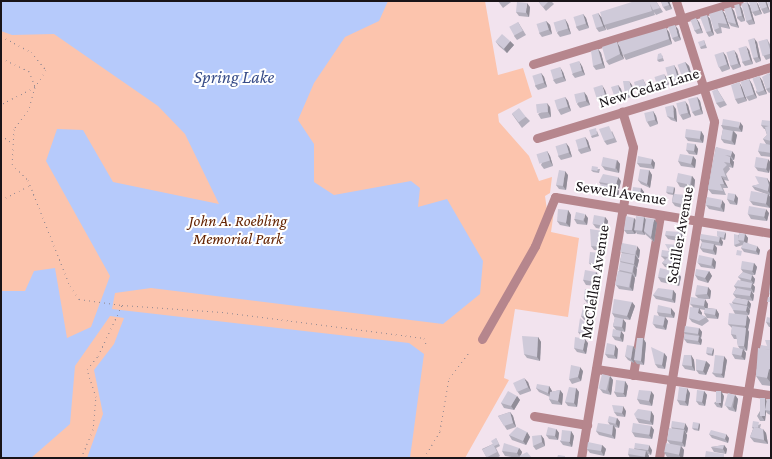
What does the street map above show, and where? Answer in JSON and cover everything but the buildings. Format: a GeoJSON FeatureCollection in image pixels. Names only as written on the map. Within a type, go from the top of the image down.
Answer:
{"type":"FeatureCollection","features":[{"type":"Feature","properties":{"kind":"street","name":"Schiller Avenue"},"geometry":{"type":"LineString","coordinates":[[659,458],[714,121],[676,1]]}},
{"type":"Feature","properties":{"kind":"street"},"geometry":{"type":"LineString","coordinates":[[533,64],[739,1]]}},
{"type":"Feature","properties":{"kind":"street","name":"New Cedar Lane"},"geometry":{"type":"LineString","coordinates":[[537,138],[771,67]]}},
{"type":"Feature","properties":{"kind":"street","name":"McClellan Avenue"},"geometry":{"type":"LineString","coordinates":[[581,458],[633,147],[622,112]]}},
{"type":"Feature","properties":{"kind":"street","name":"Sewell Avenue"},"geometry":{"type":"LineString","coordinates":[[482,339],[535,246],[555,197],[771,233]]}},
{"type":"Feature","properties":{"kind":"street"},"geometry":{"type":"LineString","coordinates":[[633,375],[660,215]]}},
{"type":"Feature","properties":{"kind":"street"},"geometry":{"type":"LineString","coordinates":[[737,458],[771,253]]}},
{"type":"Feature","properties":{"kind":"street"},"geometry":{"type":"LineString","coordinates":[[596,369],[671,382],[771,395]]}},
{"type":"Feature","properties":{"kind":"street"},"geometry":{"type":"LineString","coordinates":[[534,416],[587,424]]}},
{"type":"Feature","properties":{"kind":"path"},"geometry":{"type":"LineString","coordinates":[[1,36],[31,52],[46,70],[35,87],[12,142],[12,164],[30,186],[70,286],[80,299],[122,305],[222,312],[424,338],[426,347]]}},
{"type":"Feature","properties":{"kind":"path"},"geometry":{"type":"LineString","coordinates":[[1,58],[30,71],[35,87]]}},
{"type":"Feature","properties":{"kind":"path"},"geometry":{"type":"LineString","coordinates":[[1,104],[35,87]]}},
{"type":"Feature","properties":{"kind":"path"},"geometry":{"type":"LineString","coordinates":[[1,136],[12,142]]}},
{"type":"Feature","properties":{"kind":"path"},"geometry":{"type":"LineString","coordinates":[[1,200],[30,186]]}},
{"type":"Feature","properties":{"kind":"path"},"geometry":{"type":"LineString","coordinates":[[81,458],[93,430],[96,397],[87,369],[118,320],[122,305]]}},
{"type":"Feature","properties":{"kind":"path"},"geometry":{"type":"LineString","coordinates":[[424,458],[440,431],[450,378],[469,352]]}},
{"type":"Feature","properties":{"kind":"green space","name":"John A. Roebling Memorial Park"},"geometry":{"type":"Polygon","coordinates":[[[1,1],[485,1],[498,75],[523,68],[532,97],[498,114],[499,122],[529,156],[539,181],[552,177],[550,193],[545,196],[547,210],[554,211],[551,232],[579,238],[568,317],[515,309],[504,378],[509,380],[465,458],[1,458],[1,1]]]}},
{"type":"Feature","properties":{"kind":"water","name":"Spring Lake"},"geometry":{"type":"Polygon","coordinates":[[[1,1],[388,1],[379,21],[345,37],[314,83],[298,120],[314,144],[314,182],[334,195],[411,181],[420,188],[418,207],[447,199],[483,261],[480,294],[443,324],[151,288],[115,293],[112,309],[409,343],[424,354],[410,458],[87,458],[103,414],[94,370],[114,344],[124,318],[110,316],[75,366],[70,424],[31,458],[1,458],[1,291],[25,291],[34,271],[55,268],[67,338],[91,327],[110,276],[46,161],[57,129],[83,130],[113,182],[219,204],[185,134],[158,106],[54,34],[12,35],[1,31],[1,1]]]}}]}
